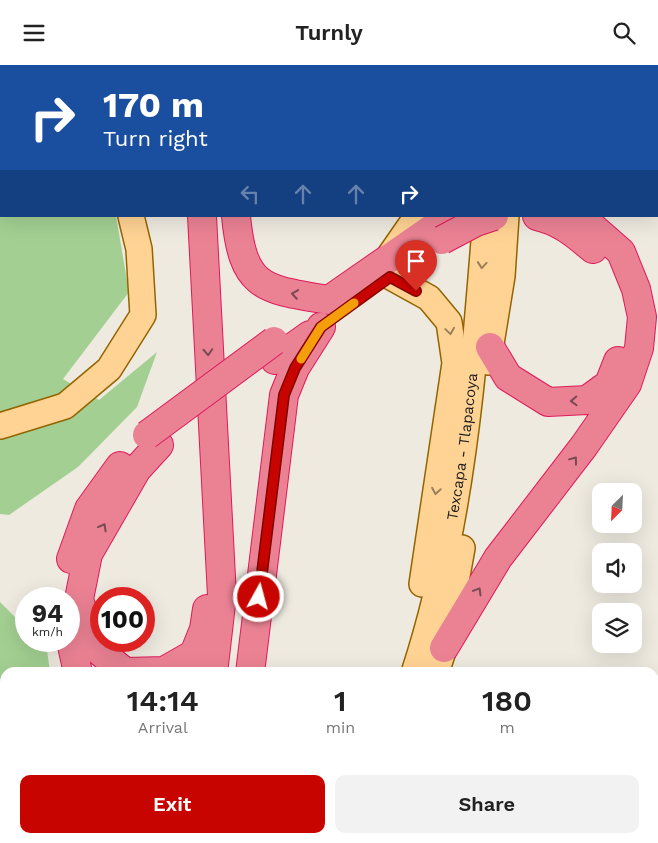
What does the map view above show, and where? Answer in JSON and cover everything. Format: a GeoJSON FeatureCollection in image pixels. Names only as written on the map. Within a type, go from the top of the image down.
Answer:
{"type":"FeatureCollection","features":[{"type":"Feature","properties":{"kind":"highway"},"geometry":{"type":"LineString","coordinates":[[202,217],[218,551],[222,596],[214,667]]}},
{"type":"Feature","properties":{"kind":"highway"},"geometry":{"type":"LineString","coordinates":[[218,217],[231,433],[235,564],[229,667]]}},
{"type":"Feature","properties":{"kind":"highway"},"geometry":{"type":"LineString","coordinates":[[236,217],[244,262],[257,281],[282,292],[329,300]]}},
{"type":"Feature","properties":{"kind":"highway"},"geometry":{"type":"LineString","coordinates":[[274,351],[321,327],[438,223],[476,222],[491,217]]}},
{"type":"Feature","properties":{"kind":"highway"},"geometry":{"type":"LineString","coordinates":[[440,660],[498,558],[584,446],[627,384],[639,348],[642,317],[636,289],[621,252],[581,217]]}},
{"type":"Feature","properties":{"kind":"highway"},"geometry":{"type":"LineString","coordinates":[[490,347],[508,377],[548,402],[587,400],[608,384],[625,345],[624,301],[607,261],[568,228],[543,218]]}},
{"type":"Feature","properties":{"kind":"highway"},"geometry":{"type":"LineString","coordinates":[[67,587],[71,554],[88,509],[124,461],[274,351],[329,300],[388,269]]}},
{"type":"Feature","properties":{"kind":"highway"},"geometry":{"type":"LineString","coordinates":[[251,667],[284,395],[295,368],[321,327]]}},
{"type":"Feature","properties":{"kind":"highway"},"geometry":{"type":"LineString","coordinates":[[120,667],[93,646],[79,599],[88,554],[153,440]]}},
{"type":"Feature","properties":{"kind":"highway"},"geometry":{"type":"LineString","coordinates":[[171,667],[194,654],[204,629],[218,551]]}},
{"type":"Feature","properties":{"kind":"highway"},"geometry":{"type":"LineString","coordinates":[[73,652],[77,667]]}},
{"type":"Feature","properties":{"kind":"main road"},"geometry":{"type":"LineString","coordinates":[[0,426],[65,406],[109,369],[143,315],[139,249],[131,217]]}},
{"type":"Feature","properties":{"kind":"main road","name":"Texcapa - Tlapacoya"},"geometry":{"type":"LineString","coordinates":[[416,667],[424,641],[456,502],[486,217]]}},
{"type":"Feature","properties":{"kind":"main road","name":"Texcapa - Tlapacoya"},"geometry":{"type":"LineString","coordinates":[[440,660],[470,500],[490,347],[502,276],[506,217]]}},
{"type":"Feature","properties":{"kind":"main road"},"geometry":{"type":"LineString","coordinates":[[388,269],[429,298],[449,322],[455,363],[410,667]]}},
{"type":"Feature","properties":{"kind":"green space"},"geometry":{"type":"Polygon","coordinates":[[[0,217],[116,217],[129,292],[63,379],[99,400],[157,352],[137,407],[78,467],[9,515],[0,514],[0,217]]]}},
{"type":"Feature","properties":{"kind":"green space"},"geometry":{"type":"Polygon","coordinates":[[[0,602],[15,617],[15,652],[47,652],[49,667],[0,667],[0,602]]]}},
{"type":"Feature","properties":{"kind":"slow traffic"},"geometry":{"type":"LineString","coordinates":[[301,359],[321,327],[354,303]]}},
{"type":"Feature","properties":{"kind":"route"},"geometry":{"type":"LineString","coordinates":[[259,597],[284,395],[295,368],[321,327],[390,277],[416,291]]}}]}
